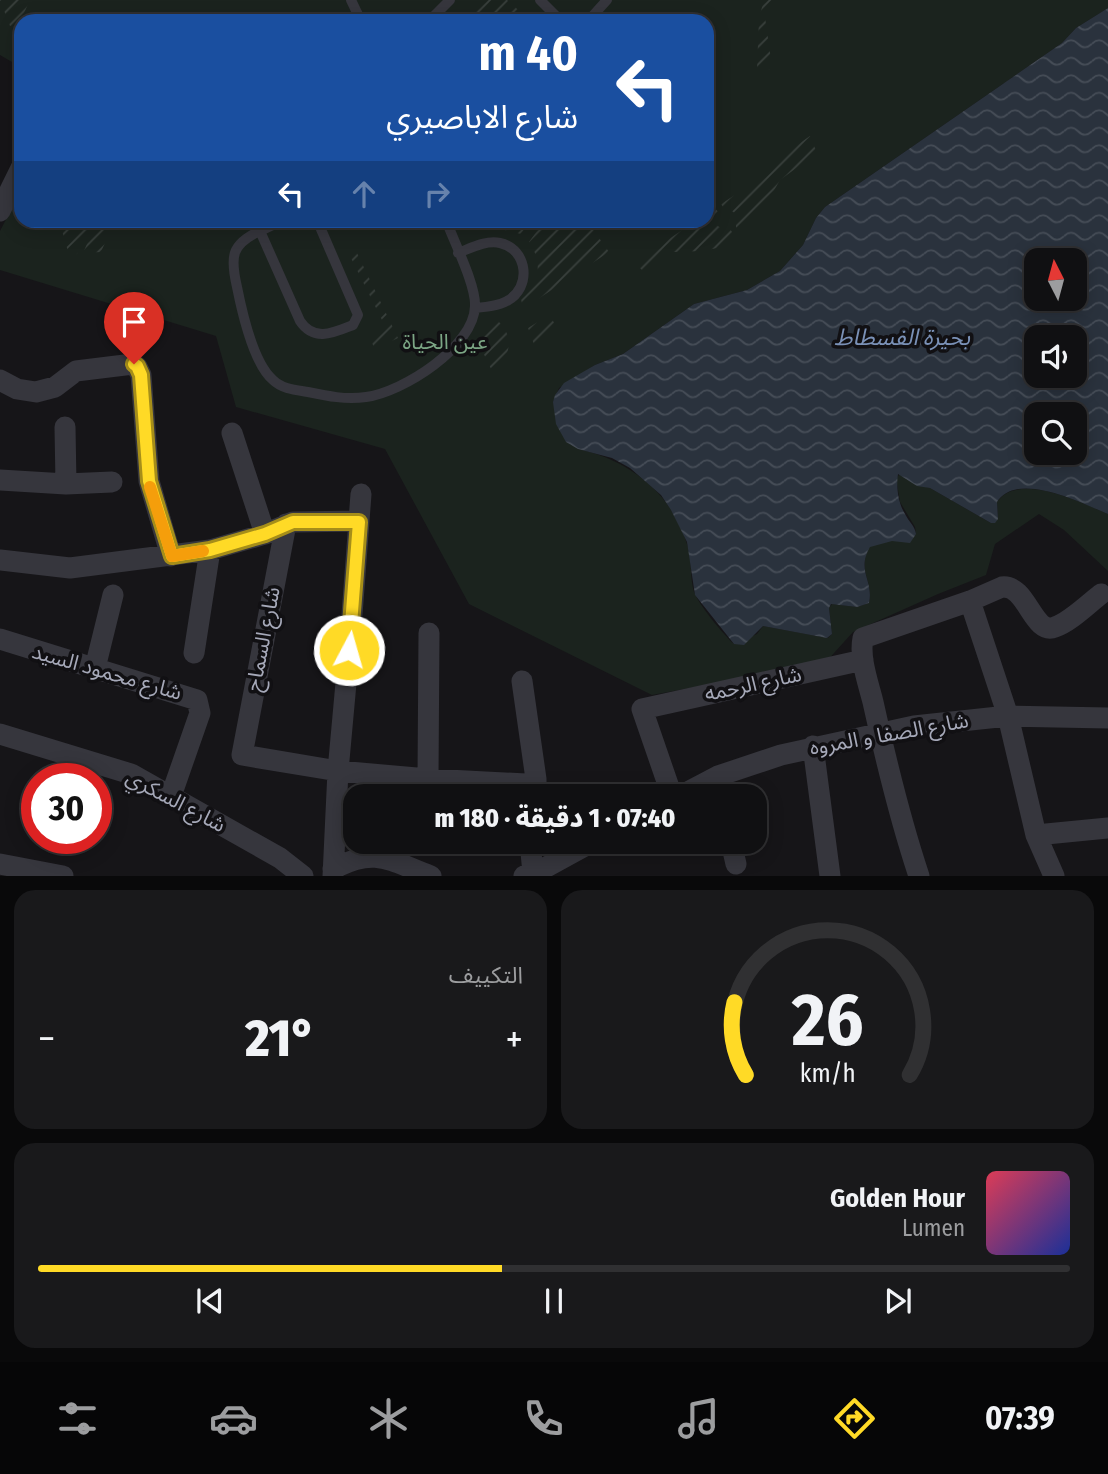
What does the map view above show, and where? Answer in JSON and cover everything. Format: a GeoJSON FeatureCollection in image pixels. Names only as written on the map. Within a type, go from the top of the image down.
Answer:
{"type":"FeatureCollection","features":[{"type":"Feature","properties":{"kind":"street"},"geometry":{"type":"LineString","coordinates":[[0,211],[14,182]]}},
{"type":"Feature","properties":{"kind":"street"},"geometry":{"type":"LineString","coordinates":[[0,380],[17,389],[36,392],[55,387],[76,371],[134,364],[137,366],[141,375],[149,481],[172,556]]}},
{"type":"Feature","properties":{"kind":"street"},"geometry":{"type":"LineString","coordinates":[[65,427],[66,484]]}},
{"type":"Feature","properties":{"kind":"street"},"geometry":{"type":"LineString","coordinates":[[232,433],[265,534]]}},
{"type":"Feature","properties":{"kind":"street"},"geometry":{"type":"LineString","coordinates":[[0,480],[66,484],[113,482]]}},
{"type":"Feature","properties":{"kind":"street"},"geometry":{"type":"LineString","coordinates":[[333,872],[338,771],[361,494]]}},
{"type":"Feature","properties":{"kind":"street"},"geometry":{"type":"LineString","coordinates":[[0,560],[70,568],[210,550],[265,534],[293,522],[359,522]]}},
{"type":"Feature","properties":{"kind":"street","name":"شارع السماح"},"geometry":{"type":"LineString","coordinates":[[286,524],[242,755],[338,771]]}},
{"type":"Feature","properties":{"kind":"street"},"geometry":{"type":"LineString","coordinates":[[194,653],[210,550]]}},
{"type":"Feature","properties":{"kind":"street"},"geometry":{"type":"LineString","coordinates":[[919,876],[880,733],[863,660],[863,638],[971,601],[1002,587],[1013,587],[1042,626],[1050,628],[1059,625],[1101,594]]}},
{"type":"Feature","properties":{"kind":"street"},"geometry":{"type":"LineString","coordinates":[[95,668],[113,595]]}},
{"type":"Feature","properties":{"kind":"street"},"geometry":{"type":"LineString","coordinates":[[971,601],[1008,716],[1036,835],[1054,876]]}},
{"type":"Feature","properties":{"kind":"street"},"geometry":{"type":"LineString","coordinates":[[428,779],[429,633]]}},
{"type":"Feature","properties":{"kind":"street","name":"شارع محمود السيد"},"geometry":{"type":"LineString","coordinates":[[0,639],[192,696],[200,704],[200,713],[171,796]]}},
{"type":"Feature","properties":{"kind":"street","name":"شارع الرحمه"},"geometry":{"type":"LineString","coordinates":[[668,784],[642,709],[863,660]]}},
{"type":"Feature","properties":{"kind":"street"},"geometry":{"type":"LineString","coordinates":[[522,681],[536,779],[534,784]]}},
{"type":"Feature","properties":{"kind":"street","name":"شارع الصفا و المروه"},"geometry":{"type":"LineString","coordinates":[[725,784],[813,746],[914,726],[1008,716],[1108,718]]}},
{"type":"Feature","properties":{"kind":"street","name":"شارع السكري"},"geometry":{"type":"LineString","coordinates":[[0,734],[131,774],[281,858],[303,876]]}},
{"type":"Feature","properties":{"kind":"street"},"geometry":{"type":"LineString","coordinates":[[813,746],[830,876]]}},
{"type":"Feature","properties":{"kind":"street"},"geometry":{"type":"LineString","coordinates":[[338,771],[473,784]]}},
{"type":"Feature","properties":{"kind":"street"},"geometry":{"type":"LineString","coordinates":[[1036,835],[1108,828]]}},
{"type":"Feature","properties":{"kind":"street"},"geometry":{"type":"LineString","coordinates":[[534,854],[539,872],[571,854]]}},
{"type":"Feature","properties":{"kind":"street"},"geometry":{"type":"LineString","coordinates":[[734,854],[736,864]]}},
{"type":"Feature","properties":{"kind":"street"},"geometry":{"type":"LineString","coordinates":[[333,872],[347,862],[378,857],[394,860],[431,876]]}},
{"type":"Feature","properties":{"kind":"street"},"geometry":{"type":"LineString","coordinates":[[0,863],[63,876]]}},
{"type":"Feature","properties":{"kind":"lane"},"geometry":{"type":"LineString","coordinates":[[436,14],[450,0]]}},
{"type":"Feature","properties":{"kind":"lane"},"geometry":{"type":"LineString","coordinates":[[540,0],[554,14]]}},
{"type":"Feature","properties":{"kind":"lane"},"geometry":{"type":"LineString","coordinates":[[594,14],[607,0]]}},
{"type":"Feature","properties":{"kind":"lane"},"geometry":{"type":"LineString","coordinates":[[267,228],[242,241],[233,254],[232,263],[262,367],[271,379],[285,388],[349,398],[380,395],[414,379],[446,355],[468,328],[475,308],[473,290],[449,228]]}},
{"type":"Feature","properties":{"kind":"lane"},"geometry":{"type":"LineString","coordinates":[[260,231],[303,325],[318,335],[353,325],[358,315],[320,228]]}},
{"type":"Feature","properties":{"kind":"lane"},"geometry":{"type":"LineString","coordinates":[[458,253],[481,244],[501,243],[516,251],[524,268],[521,288],[515,295],[498,304],[475,308]]}},
{"type":"Feature","properties":{"kind":"green space","name":"عين الحياة"},"geometry":{"type":"Polygon","coordinates":[[[0,0],[1108,0],[1108,8],[1076,28],[1062,43],[825,207],[816,218],[803,245],[780,271],[747,290],[694,304],[623,354],[595,365],[559,388],[553,402],[578,449],[597,454],[631,470],[646,481],[671,509],[687,544],[694,592],[712,619],[734,644],[757,634],[763,626],[828,638],[832,634],[829,608],[832,604],[857,607],[869,603],[865,562],[870,546],[916,534],[915,527],[900,502],[896,478],[900,474],[991,523],[998,519],[997,502],[1007,493],[1020,489],[1051,492],[1108,514],[1108,571],[1064,530],[1039,514],[995,544],[986,575],[853,632],[825,663],[652,695],[469,604],[385,449],[236,407],[216,336],[0,270],[0,231],[14,204],[14,228],[714,228],[714,14],[14,14],[14,74],[12,62],[0,55],[0,0]]]}},
{"type":"Feature","properties":{"kind":"green space"},"geometry":{"type":"Polygon","coordinates":[[[0,0],[30,0],[24,14],[14,14],[14,26],[10,26],[0,0]]]}},
{"type":"Feature","properties":{"kind":"green space"},"geometry":{"type":"Polygon","coordinates":[[[480,0],[507,0],[523,14],[468,14],[480,0]]]}},
{"type":"Feature","properties":{"kind":"green space"},"geometry":{"type":"Polygon","coordinates":[[[764,0],[776,0],[765,17],[771,60],[769,70],[757,69],[759,18],[764,0]]]}},
{"type":"Feature","properties":{"kind":"green space"},"geometry":{"type":"Polygon","coordinates":[[[810,136],[817,153],[780,180],[759,217],[741,234],[736,227],[736,214],[729,209],[725,210],[721,204],[764,176],[774,161],[810,136]]]}},
{"type":"Feature","properties":{"kind":"green space"},"geometry":{"type":"Polygon","coordinates":[[[714,209],[719,213],[716,225],[730,229],[736,238],[717,248],[673,252],[644,272],[634,262],[685,228],[714,228],[714,209]]]}},
{"type":"Feature","properties":{"kind":"green space"},"geometry":{"type":"Polygon","coordinates":[[[61,228],[88,228],[77,254],[69,255],[61,228]]]}},
{"type":"Feature","properties":{"kind":"green space"},"geometry":{"type":"Polygon","coordinates":[[[94,228],[111,228],[101,252],[83,253],[94,228]]]}},
{"type":"Feature","properties":{"kind":"green space"},"geometry":{"type":"Polygon","coordinates":[[[496,228],[525,228],[521,234],[496,228]]]}},
{"type":"Feature","properties":{"kind":"green space"},"geometry":{"type":"Polygon","coordinates":[[[539,228],[592,228],[609,252],[523,309],[521,299],[536,280],[538,265],[529,242],[539,228]]]}},
{"type":"Feature","properties":{"kind":"green space"},"geometry":{"type":"Polygon","coordinates":[[[356,251],[398,338],[375,349],[368,335],[385,326],[349,254],[356,251]]]}},
{"type":"Feature","properties":{"kind":"green space"},"geometry":{"type":"Polygon","coordinates":[[[549,315],[559,330],[535,347],[528,328],[549,315]]]}},
{"type":"Feature","properties":{"kind":"green space"},"geometry":{"type":"Polygon","coordinates":[[[498,321],[509,342],[503,362],[494,375],[477,340],[498,321]]]}},
{"type":"Feature","properties":{"kind":"water","name":"بحيرة الفسطاط"},"geometry":{"type":"Polygon","coordinates":[[[1108,8],[1108,514],[1050,492],[1019,489],[1006,493],[997,502],[998,519],[991,523],[930,488],[917,486],[898,474],[897,489],[901,505],[916,534],[910,543],[892,541],[870,547],[865,563],[869,603],[857,607],[831,604],[829,608],[832,634],[827,638],[763,626],[744,645],[734,644],[695,595],[687,542],[661,495],[630,468],[612,458],[578,449],[566,442],[556,424],[553,402],[555,395],[564,383],[595,365],[623,354],[694,304],[747,290],[780,271],[803,245],[816,218],[825,207],[1062,43],[1076,28],[1108,8]]]}},
{"type":"Feature","properties":{"kind":"slow traffic"},"geometry":{"type":"LineString","coordinates":[[150,487],[172,556],[203,551]]}},
{"type":"Feature","properties":{"kind":"route"},"geometry":{"type":"LineString","coordinates":[[134,364],[141,375],[152,498],[172,556],[210,550],[265,534],[293,522],[359,522],[349,650]]}}]}
